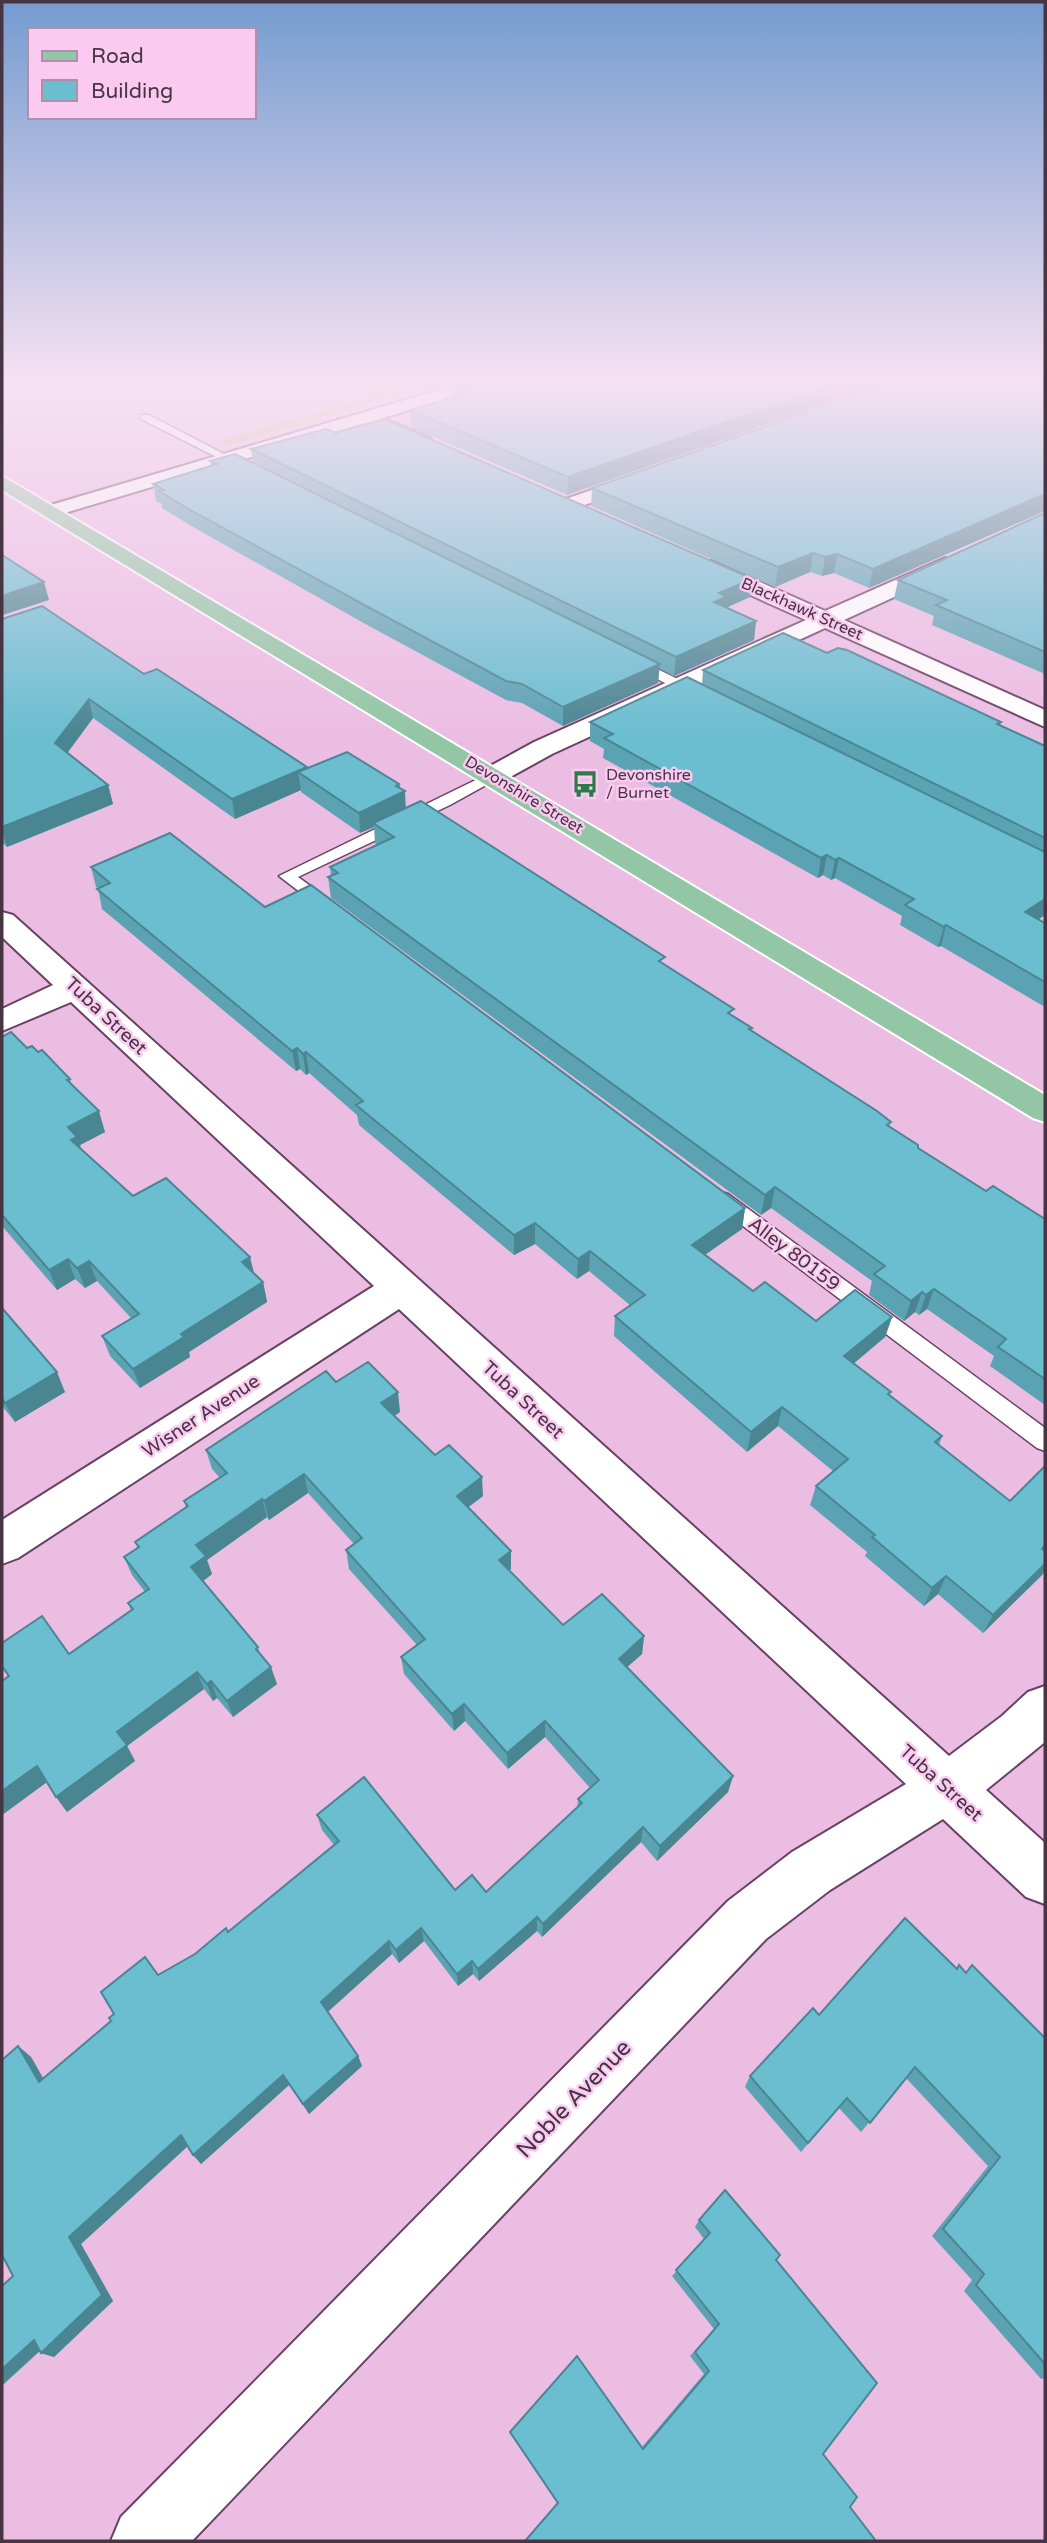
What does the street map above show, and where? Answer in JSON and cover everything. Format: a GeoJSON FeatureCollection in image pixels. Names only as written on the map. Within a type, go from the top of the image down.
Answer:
{"type":"FeatureCollection","features":[{"type":"Feature","properties":{"kind":"main road","name":"Devonshire Street"},"geometry":{"type":"LineString","coordinates":[[28,498],[1045,1110]]}},
{"type":"Feature","properties":{"kind":"street"},"geometry":{"type":"LineString","coordinates":[[51,511],[96,498]]}},
{"type":"Feature","properties":{"kind":"street"},"geometry":{"type":"LineString","coordinates":[[550,498],[592,516]]}},
{"type":"Feature","properties":{"kind":"street"},"geometry":{"type":"LineString","coordinates":[[567,505],[587,498]]}},
{"type":"Feature","properties":{"kind":"street","name":"Blackhawk Street"},"geometry":{"type":"LineString","coordinates":[[681,556],[1045,719]]}},
{"type":"Feature","properties":{"kind":"street"},"geometry":{"type":"LineString","coordinates":[[492,776],[543,748],[960,558]]}},
{"type":"Feature","properties":{"kind":"street","name":"Tuba Street"},"geometry":{"type":"LineString","coordinates":[[2,921],[1045,1878]]}},
{"type":"Feature","properties":{"kind":"street"},"geometry":{"type":"LineString","coordinates":[[2,1021],[74,988]]}},
{"type":"Feature","properties":{"kind":"street","name":"Wisner Avenue"},"geometry":{"type":"LineString","coordinates":[[2,1544],[401,1288]]}},
{"type":"Feature","properties":{"kind":"street","name":"Noble Avenue"},"geometry":{"type":"LineString","coordinates":[[145,2541],[747,1920],[808,1873],[945,1788],[1017,1737],[1045,1709]]}},
{"type":"Feature","properties":{"kind":"lane"},"geometry":{"type":"LineString","coordinates":[[618,654],[707,699]]}},
{"type":"Feature","properties":{"kind":"lane"},"geometry":{"type":"LineString","coordinates":[[343,917],[287,876],[445,802],[492,776]]}},
{"type":"Feature","properties":{"kind":"lane","name":"Alley 80159"},"geometry":{"type":"LineString","coordinates":[[711,1192],[1045,1441]]}},
{"type":"Feature","properties":{"kind":"building"},"geometry":{"type":"Polygon","coordinates":[[[170,498],[323,498],[660,664],[563,707],[522,684],[506,681],[170,498]]]}},
{"type":"Feature","properties":{"kind":"building"},"geometry":{"type":"Polygon","coordinates":[[[350,498],[565,498],[753,579],[719,593],[726,597],[714,602],[756,621],[676,657],[350,498]]]}},
{"type":"Feature","properties":{"kind":"building"},"geometry":{"type":"Polygon","coordinates":[[[615,498],[1037,498],[873,569],[837,554],[825,557],[813,553],[778,567],[615,498]]]}},
{"type":"Feature","properties":{"kind":"building"},"geometry":{"type":"Polygon","coordinates":[[[1045,513],[1045,652],[936,605],[947,600],[898,580],[1045,513]]]}},
{"type":"Feature","properties":{"kind":"building"},"geometry":{"type":"Polygon","coordinates":[[[2,555],[44,582],[2,596],[2,555]]]}},
{"type":"Feature","properties":{"kind":"building"},"geometry":{"type":"Polygon","coordinates":[[[42,606],[144,674],[157,669],[307,767],[232,799],[89,699],[55,743],[108,785],[2,827],[2,619],[42,606]]]}},
{"type":"Feature","properties":{"kind":"building"},"geometry":{"type":"Polygon","coordinates":[[[783,633],[827,653],[838,648],[847,650],[1001,722],[997,724],[1045,746],[1045,838],[703,670],[783,633]]]}},
{"type":"Feature","properties":{"kind":"building"},"geometry":{"type":"Polygon","coordinates":[[[687,677],[1045,852],[1045,899],[1025,912],[1045,923],[1045,982],[946,925],[944,927],[905,905],[914,899],[839,858],[835,860],[827,855],[821,858],[604,738],[613,734],[590,722],[687,677]]]}},
{"type":"Feature","properties":{"kind":"building"},"geometry":{"type":"Polygon","coordinates":[[[347,752],[399,784],[396,786],[405,791],[359,813],[298,772],[347,752]]]}},
{"type":"Feature","properties":{"kind":"building"},"geometry":{"type":"Polygon","coordinates":[[[421,801],[665,957],[659,961],[734,1009],[728,1013],[752,1028],[749,1029],[877,1111],[891,1122],[887,1125],[918,1145],[918,1148],[986,1191],[993,1186],[1045,1219],[1045,1379],[998,1347],[1006,1339],[934,1289],[926,1295],[922,1292],[911,1301],[874,1274],[885,1266],[775,1187],[765,1195],[328,877],[338,873],[330,867],[394,837],[373,823],[421,801]]]}},
{"type":"Feature","properties":{"kind":"building"},"geometry":{"type":"Polygon","coordinates":[[[170,833],[265,907],[311,885],[745,1208],[692,1245],[753,1291],[765,1282],[816,1321],[855,1290],[892,1317],[844,1356],[942,1436],[935,1442],[1010,1501],[1045,1466],[1045,1545],[1042,1549],[1045,1551],[1045,1564],[993,1615],[946,1576],[932,1588],[872,1537],[875,1535],[816,1486],[848,1459],[782,1407],[751,1432],[615,1316],[645,1295],[590,1251],[578,1259],[535,1223],[514,1235],[356,1105],[363,1101],[306,1052],[303,1054],[297,1048],[292,1051],[97,889],[110,883],[91,867],[170,833]]]}},
{"type":"Feature","properties":{"kind":"building"},"geometry":{"type":"Polygon","coordinates":[[[11,1032],[27,1048],[32,1046],[38,1052],[42,1050],[70,1079],[67,1080],[99,1111],[68,1127],[77,1137],[71,1140],[133,1196],[166,1178],[250,1257],[242,1262],[263,1282],[181,1334],[184,1337],[133,1369],[102,1336],[139,1314],[89,1261],[77,1268],[68,1259],[49,1270],[2,1215],[2,1037],[11,1032]]]}},
{"type":"Feature","properties":{"kind":"building"},"geometry":{"type":"Polygon","coordinates":[[[2,1308],[57,1372],[5,1403],[2,1398],[2,1308]]]}},
{"type":"Feature","properties":{"kind":"building"},"geometry":{"type":"Polygon","coordinates":[[[368,1362],[398,1392],[381,1403],[435,1455],[449,1445],[482,1477],[457,1496],[511,1551],[499,1560],[563,1625],[602,1594],[644,1636],[619,1659],[733,1776],[660,1846],[643,1827],[543,1924],[537,1917],[478,1969],[472,1961],[457,1974],[421,1928],[396,1950],[389,1941],[321,2002],[358,2056],[303,2104],[283,2075],[193,2155],[181,2135],[69,2237],[102,2295],[41,2353],[34,2340],[2,2369],[2,2286],[13,2276],[2,2255],[2,2060],[18,2046],[39,2082],[111,2021],[109,2018],[114,2014],[101,1992],[145,1957],[158,1975],[195,1954],[226,1928],[228,1932],[339,1841],[317,1815],[364,1777],[455,1890],[472,1875],[486,1892],[582,1803],[578,1799],[599,1780],[545,1721],[507,1753],[464,1704],[452,1714],[401,1657],[425,1639],[346,1550],[362,1538],[304,1474],[264,1501],[262,1499],[196,1545],[206,1556],[191,1567],[258,1647],[256,1649],[271,1667],[227,1701],[211,1681],[207,1684],[197,1672],[117,1732],[127,1745],[56,1797],[37,1766],[2,1791],[2,1681],[9,1676],[2,1666],[2,1643],[42,1616],[69,1654],[133,1609],[128,1603],[149,1589],[124,1557],[139,1547],[135,1542],[188,1506],[184,1501],[227,1473],[206,1450],[326,1371],[336,1382],[368,1362]]]}},
{"type":"Feature","properties":{"kind":"building"},"geometry":{"type":"Polygon","coordinates":[[[905,1918],[957,1969],[959,1965],[966,1973],[972,1965],[1045,2038],[1045,2364],[976,2285],[984,2274],[943,2229],[1000,2157],[915,2067],[870,2123],[847,2098],[808,2143],[750,2076],[813,2008],[819,2015],[905,1918]]]}},
{"type":"Feature","properties":{"kind":"building"},"geometry":{"type":"Polygon","coordinates":[[[725,2190],[780,2255],[776,2260],[877,2383],[823,2454],[857,2497],[850,2507],[876,2541],[525,2541],[558,2503],[510,2432],[577,2356],[643,2449],[709,2371],[695,2352],[719,2324],[676,2270],[710,2233],[699,2220],[725,2190]]]}},
{"type":"Feature","properties":{"kind":"place","name":"Devonshire / Burnet"},"geometry":{"type":"Point","coordinates":[585,784]}}]}
